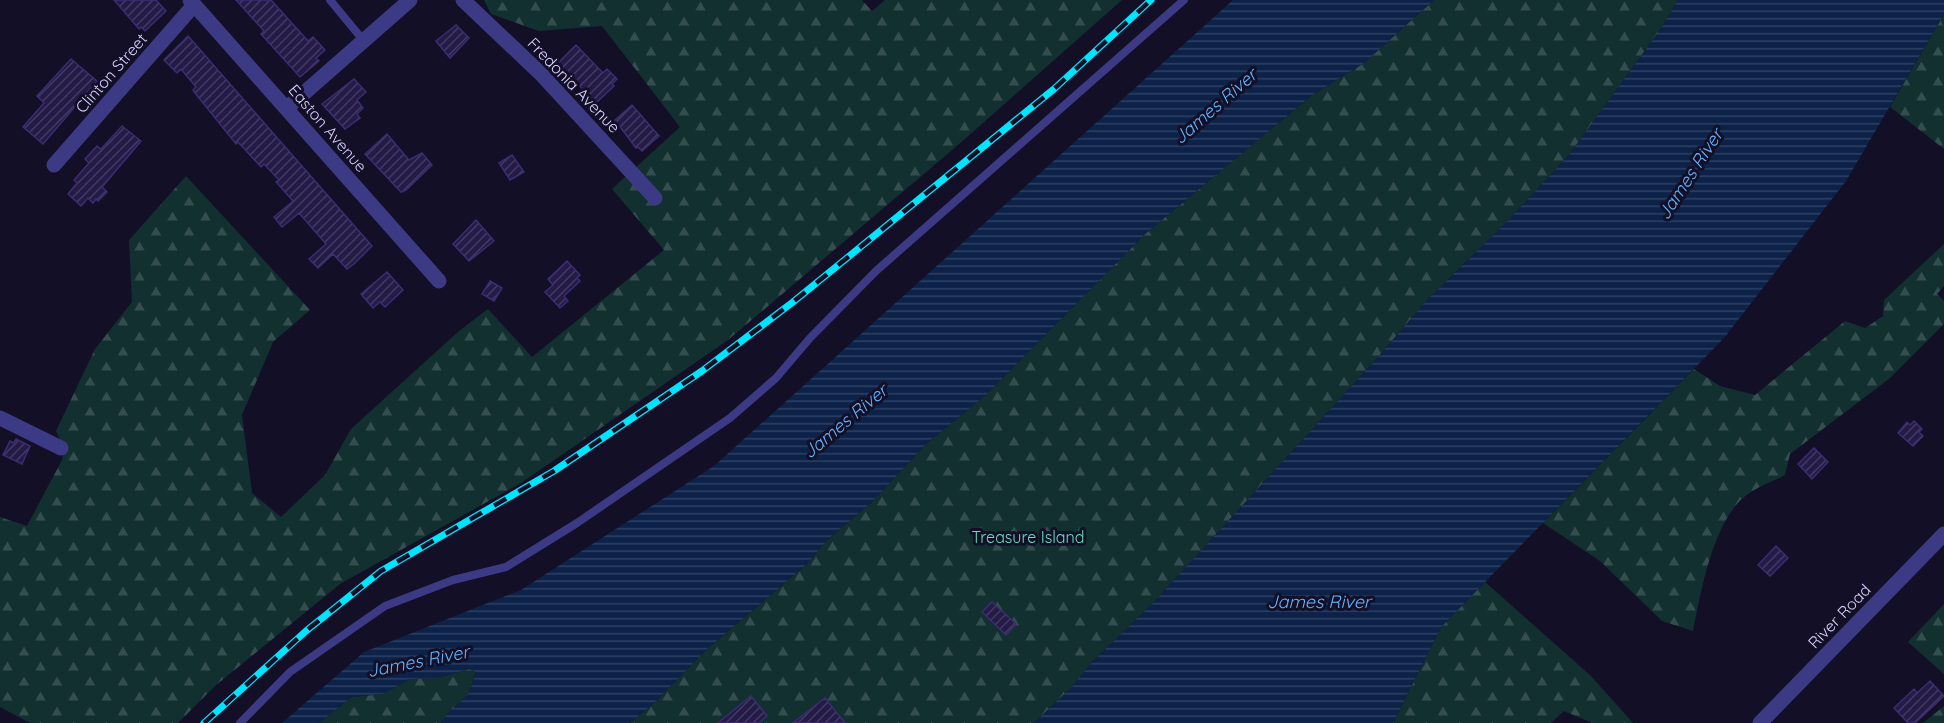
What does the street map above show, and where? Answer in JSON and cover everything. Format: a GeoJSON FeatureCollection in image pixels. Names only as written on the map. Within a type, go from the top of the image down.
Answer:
{"type":"FeatureCollection","features":[{"type":"Feature","properties":{"kind":"street"},"geometry":{"type":"LineString","coordinates":[[287,108],[410,0]]}},
{"type":"Feature","properties":{"kind":"street","name":"Fredonia Avenue"},"geometry":{"type":"LineString","coordinates":[[463,0],[542,74],[655,198]]}},
{"type":"Feature","properties":{"kind":"street","name":"Easton Avenue"},"geometry":{"type":"LineString","coordinates":[[192,2],[439,281]]}},
{"type":"Feature","properties":{"kind":"street","name":"Clinton Street"},"geometry":{"type":"LineString","coordinates":[[54,165],[192,2]]}},
{"type":"Feature","properties":{"kind":"street"},"geometry":{"type":"LineString","coordinates":[[0,418],[61,448]]}},
{"type":"Feature","properties":{"kind":"street","name":"River Road"},"geometry":{"type":"LineString","coordinates":[[1760,723],[1944,534]]}},
{"type":"Feature","properties":{"kind":"lane"},"geometry":{"type":"LineString","coordinates":[[330,0],[363,40]]}},
{"type":"Feature","properties":{"kind":"lane"},"geometry":{"type":"LineString","coordinates":[[240,723],[290,672],[385,606],[453,580],[506,567],[577,523],[730,418],[776,378],[810,338],[876,271],[1184,0]]}},
{"type":"Feature","properties":{"kind":"green space"},"geometry":{"type":"Polygon","coordinates":[[[484,0],[862,0],[872,11],[885,0],[1122,0],[958,145],[728,340],[521,483],[340,584],[215,686],[178,723],[30,723],[0,707],[0,517],[27,526],[62,460],[64,449],[56,431],[95,349],[132,302],[129,240],[186,176],[310,310],[273,342],[242,415],[252,493],[281,517],[325,475],[351,429],[459,331],[488,309],[532,357],[664,250],[612,189],[680,127],[602,26],[539,31],[491,14],[484,0]]]}},
{"type":"Feature","properties":{"kind":"green space","name":"Treasure Island"},"geometry":{"type":"Polygon","coordinates":[[[1434,0],[1678,0],[1660,30],[1569,155],[1505,224],[1428,299],[1372,364],[1154,602],[1034,723],[630,723],[654,703],[706,650],[807,564],[826,541],[872,502],[927,443],[986,395],[1145,234],[1312,95],[1364,63],[1434,0]]]}},
{"type":"Feature","properties":{"kind":"green space"},"geometry":{"type":"Polygon","coordinates":[[[1944,14],[1944,149],[1890,107],[1944,14]]]}},
{"type":"Feature","properties":{"kind":"green space"},"geometry":{"type":"Polygon","coordinates":[[[1944,244],[1944,286],[1937,294],[1944,301],[1944,324],[1889,379],[1790,454],[1785,475],[1751,492],[1738,503],[1727,517],[1718,535],[1705,575],[1693,631],[1662,621],[1600,561],[1543,523],[1694,369],[1720,386],[1755,395],[1845,321],[1865,328],[1883,316],[1884,300],[1944,244]]]}},
{"type":"Feature","properties":{"kind":"green space"},"geometry":{"type":"Polygon","coordinates":[[[1485,582],[1591,676],[1633,723],[1592,723],[1564,711],[1551,723],[1393,723],[1441,627],[1485,582]]]}},
{"type":"Feature","properties":{"kind":"green space"},"geometry":{"type":"Polygon","coordinates":[[[1944,604],[1944,674],[1908,642],[1944,604]]]}},
{"type":"Feature","properties":{"kind":"green space"},"geometry":{"type":"Polygon","coordinates":[[[469,669],[476,671],[468,695],[449,712],[441,723],[319,723],[352,697],[383,694],[410,679],[438,678],[469,669]]]}},
{"type":"Feature","properties":{"kind":"green space"},"geometry":{"type":"Polygon","coordinates":[[[1944,706],[1944,723],[1923,723],[1944,706]]]}},
{"type":"Feature","properties":{"kind":"water","name":"James River"},"geometry":{"type":"Polygon","coordinates":[[[1233,0],[1434,0],[1364,63],[1312,95],[1145,234],[986,395],[927,443],[872,502],[826,541],[807,564],[706,650],[654,703],[630,723],[441,723],[449,712],[468,695],[476,672],[469,669],[438,678],[410,679],[383,694],[352,697],[319,723],[282,723],[364,652],[521,590],[714,466],[1233,0]]]}},
{"type":"Feature","properties":{"kind":"water","name":"James River"},"geometry":{"type":"Polygon","coordinates":[[[1678,0],[1944,0],[1944,14],[1846,181],[1724,338],[1441,627],[1393,723],[1034,723],[1154,602],[1372,364],[1428,299],[1505,224],[1569,155],[1660,30],[1678,0]]]}},
{"type":"Feature","properties":{"kind":"building"},"geometry":{"type":"Polygon","coordinates":[[[114,0],[156,0],[166,11],[145,31],[141,27],[139,29],[114,0]]]}},
{"type":"Feature","properties":{"kind":"building"},"geometry":{"type":"Polygon","coordinates":[[[236,0],[271,0],[308,41],[313,37],[325,50],[316,58],[319,61],[300,77],[261,34],[264,31],[236,0]]]}},
{"type":"Feature","properties":{"kind":"building"},"geometry":{"type":"Polygon","coordinates":[[[456,25],[469,38],[450,58],[436,41],[456,25]]]}},
{"type":"Feature","properties":{"kind":"building"},"geometry":{"type":"Polygon","coordinates":[[[188,36],[372,246],[347,269],[333,254],[318,268],[309,259],[326,244],[299,213],[282,227],[274,217],[293,201],[276,182],[279,180],[264,164],[261,167],[238,142],[236,144],[195,93],[193,90],[196,87],[181,69],[177,73],[164,60],[188,36]]]}},
{"type":"Feature","properties":{"kind":"building"},"geometry":{"type":"Polygon","coordinates":[[[576,45],[603,73],[607,69],[617,79],[612,84],[614,86],[596,103],[558,63],[576,45]]]}},
{"type":"Feature","properties":{"kind":"building"},"geometry":{"type":"Polygon","coordinates":[[[71,59],[97,81],[43,144],[23,127],[44,103],[37,96],[71,59]]]}},
{"type":"Feature","properties":{"kind":"building"},"geometry":{"type":"Polygon","coordinates":[[[354,79],[366,92],[357,100],[363,108],[357,114],[360,118],[345,129],[322,104],[354,79]]]}},
{"type":"Feature","properties":{"kind":"building"},"geometry":{"type":"Polygon","coordinates":[[[632,105],[659,136],[642,151],[636,148],[615,120],[632,105]]]}},
{"type":"Feature","properties":{"kind":"building"},"geometry":{"type":"Polygon","coordinates":[[[122,126],[141,141],[102,187],[107,192],[93,203],[88,198],[81,206],[68,194],[77,183],[74,180],[89,163],[85,159],[97,146],[101,149],[122,126]]]}},
{"type":"Feature","properties":{"kind":"building"},"geometry":{"type":"Polygon","coordinates":[[[387,134],[409,160],[422,153],[432,165],[401,192],[365,154],[387,134]]]}},
{"type":"Feature","properties":{"kind":"building"},"geometry":{"type":"Polygon","coordinates":[[[512,155],[524,172],[510,180],[499,163],[512,155]]]}},
{"type":"Feature","properties":{"kind":"building"},"geometry":{"type":"Polygon","coordinates":[[[476,220],[494,241],[469,261],[453,244],[476,220]]]}},
{"type":"Feature","properties":{"kind":"building"},"geometry":{"type":"Polygon","coordinates":[[[567,261],[580,275],[577,278],[580,281],[564,296],[568,301],[560,308],[545,292],[553,285],[548,279],[567,261]]]}},
{"type":"Feature","properties":{"kind":"building"},"geometry":{"type":"Polygon","coordinates":[[[387,272],[403,290],[385,307],[380,302],[373,308],[361,294],[387,272]]]}},
{"type":"Feature","properties":{"kind":"building"},"geometry":{"type":"Polygon","coordinates":[[[490,281],[502,288],[494,301],[482,294],[490,281]]]}},
{"type":"Feature","properties":{"kind":"building"},"geometry":{"type":"Polygon","coordinates":[[[1914,421],[1922,429],[1919,432],[1923,436],[1913,446],[1898,433],[1907,422],[1910,425],[1914,421]]]}},
{"type":"Feature","properties":{"kind":"building"},"geometry":{"type":"Polygon","coordinates":[[[16,439],[30,446],[22,464],[3,455],[10,441],[14,443],[16,439]]]}},
{"type":"Feature","properties":{"kind":"building"},"geometry":{"type":"Polygon","coordinates":[[[1814,448],[1828,462],[1812,479],[1798,464],[1814,448]]]}},
{"type":"Feature","properties":{"kind":"building"},"geometry":{"type":"Polygon","coordinates":[[[1776,546],[1788,558],[1770,576],[1758,565],[1776,546]]]}},
{"type":"Feature","properties":{"kind":"building"},"geometry":{"type":"Polygon","coordinates":[[[992,602],[1016,624],[1006,635],[982,612],[992,602]]]}},
{"type":"Feature","properties":{"kind":"building"},"geometry":{"type":"Polygon","coordinates":[[[1930,681],[1944,696],[1915,723],[1908,723],[1894,708],[1914,689],[1917,693],[1930,681]]]}},
{"type":"Feature","properties":{"kind":"building"},"geometry":{"type":"Polygon","coordinates":[[[751,696],[767,716],[759,723],[718,723],[751,696]]]}},
{"type":"Feature","properties":{"kind":"building"},"geometry":{"type":"Polygon","coordinates":[[[825,698],[845,723],[793,723],[825,698]]]}},
{"type":"Feature","properties":{"kind":"railway"},"geometry":{"type":"LineString","coordinates":[[204,723],[306,631],[381,571],[554,471],[702,371],[793,302],[1054,89],[1151,0]]}}]}
